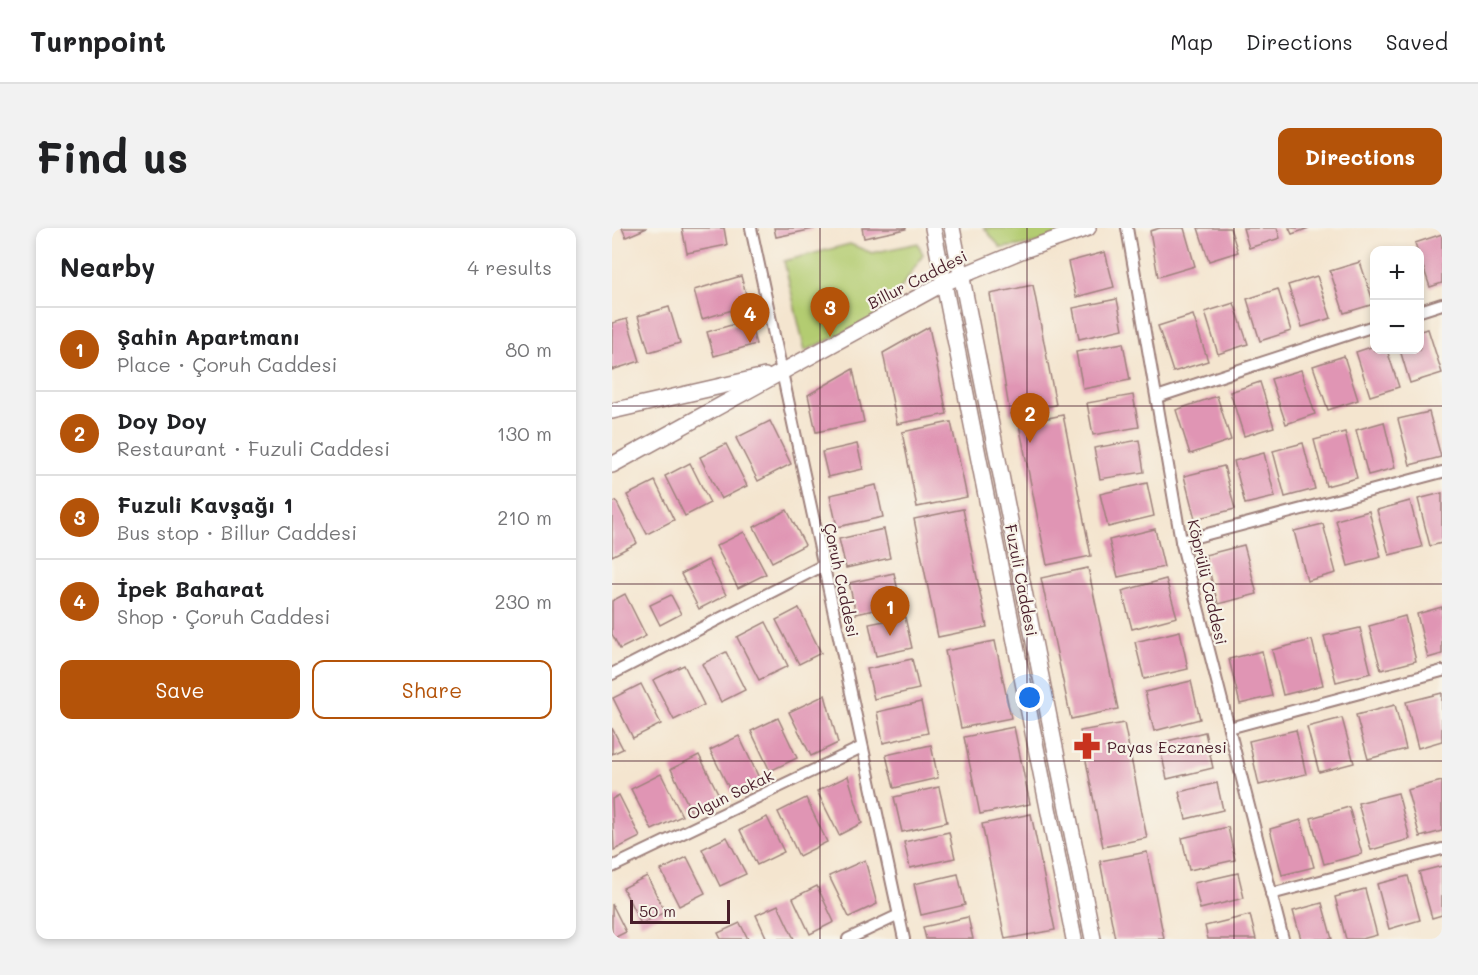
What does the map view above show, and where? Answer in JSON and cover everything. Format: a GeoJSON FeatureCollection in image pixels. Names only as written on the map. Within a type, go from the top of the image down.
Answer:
{"type":"FeatureCollection","features":[{"type":"Feature","properties":{"kind":"street","name":"Çoruh Caddesi"},"geometry":{"type":"LineString","coordinates":[[751,228],[904,939]]}},
{"type":"Feature","properties":{"kind":"street","name":"Fuzuli Caddesi"},"geometry":{"type":"LineString","coordinates":[[933,228],[1074,939]]}},
{"type":"Feature","properties":{"kind":"street","name":"Fuzuli Caddesi"},"geometry":{"type":"LineString","coordinates":[[952,228],[1093,939]]}},
{"type":"Feature","properties":{"kind":"street","name":"Billur Caddesi"},"geometry":{"type":"LineString","coordinates":[[612,465],[944,283],[1021,251],[1088,228]]}},
{"type":"Feature","properties":{"kind":"street","name":"Köprülü Caddesi"},"geometry":{"type":"LineString","coordinates":[[1127,228],[1181,541],[1283,939]]}},
{"type":"Feature","properties":{"kind":"street"},"geometry":{"type":"LineString","coordinates":[[1424,309],[1442,304]]}},
{"type":"Feature","properties":{"kind":"street"},"geometry":{"type":"LineString","coordinates":[[1157,397],[1370,327]]}},
{"type":"Feature","properties":{"kind":"street"},"geometry":{"type":"LineString","coordinates":[[612,411],[782,372]]}},
{"type":"Feature","properties":{"kind":"street"},"geometry":{"type":"LineString","coordinates":[[1181,541],[1442,472]]}},
{"type":"Feature","properties":{"kind":"street"},"geometry":{"type":"LineString","coordinates":[[612,674],[824,565]]}},
{"type":"Feature","properties":{"kind":"street"},"geometry":{"type":"LineString","coordinates":[[1228,728],[1442,671]]}},
{"type":"Feature","properties":{"kind":"street","name":"Olgun Sokak"},"geometry":{"type":"LineString","coordinates":[[612,867],[862,747]]}},
{"type":"Feature","properties":{"kind":"street"},"geometry":{"type":"LineString","coordinates":[[1271,894],[1442,849]]}},
{"type":"Feature","properties":{"kind":"street"},"geometry":{"type":"LineString","coordinates":[[848,939],[899,915]]}},
{"type":"Feature","properties":{"kind":"green space"},"geometry":{"type":"Polygon","coordinates":[[[984,228],[1093,228],[1028,245],[1001,248],[984,228]]]}},
{"type":"Feature","properties":{"kind":"green space"},"geometry":{"type":"Polygon","coordinates":[[[918,243],[923,255],[883,315],[805,351],[784,261],[850,244],[872,253],[918,243]]]}},
{"type":"Feature","properties":{"kind":"building"},"geometry":{"type":"Polygon","coordinates":[[[622,228],[647,228],[626,237],[622,228]]]}},
{"type":"Feature","properties":{"kind":"building"},"geometry":{"type":"Polygon","coordinates":[[[682,228],[724,228],[727,245],[687,253],[682,228]]]}},
{"type":"Feature","properties":{"kind":"building"},"geometry":{"type":"Polygon","coordinates":[[[774,228],[814,228],[814,229],[776,237],[774,228]]]}},
{"type":"Feature","properties":{"kind":"building"},"geometry":{"type":"Polygon","coordinates":[[[862,228],[906,228],[906,229],[864,238],[862,228]]]}},
{"type":"Feature","properties":{"kind":"building"},"geometry":{"type":"Polygon","coordinates":[[[1160,228],[1184,228],[1195,266],[1158,277],[1150,231],[1160,228]]]}},
{"type":"Feature","properties":{"kind":"building"},"geometry":{"type":"Polygon","coordinates":[[[1198,228],[1230,228],[1238,252],[1209,261],[1198,228]]]}},
{"type":"Feature","properties":{"kind":"building"},"geometry":{"type":"Polygon","coordinates":[[[1243,228],[1277,228],[1280,238],[1249,248],[1243,228]]]}},
{"type":"Feature","properties":{"kind":"building"},"geometry":{"type":"Polygon","coordinates":[[[1289,228],[1309,228],[1292,234],[1289,228]]]}},
{"type":"Feature","properties":{"kind":"building"},"geometry":{"type":"Polygon","coordinates":[[[1442,234],[1442,283],[1430,287],[1424,269],[1424,246],[1416,246],[1415,243],[1442,234]]]}},
{"type":"Feature","properties":{"kind":"building"},"geometry":{"type":"Polygon","coordinates":[[[1105,252],[1114,287],[1076,297],[1068,262],[1105,252]]]}},
{"type":"Feature","properties":{"kind":"building"},"geometry":{"type":"Polygon","coordinates":[[[1360,262],[1370,292],[1370,305],[1344,313],[1330,271],[1360,262]]]}},
{"type":"Feature","properties":{"kind":"building"},"geometry":{"type":"Polygon","coordinates":[[[741,276],[749,305],[702,319],[694,290],[741,276]]]}},
{"type":"Feature","properties":{"kind":"building"},"geometry":{"type":"Polygon","coordinates":[[[1317,276],[1331,318],[1302,327],[1288,285],[1317,276]]]}},
{"type":"Feature","properties":{"kind":"building"},"geometry":{"type":"Polygon","coordinates":[[[1033,285],[1056,405],[1010,414],[990,294],[1033,285]]]}},
{"type":"Feature","properties":{"kind":"building"},"geometry":{"type":"Polygon","coordinates":[[[1278,289],[1291,331],[1260,341],[1247,299],[1278,289]]]}},
{"type":"Feature","properties":{"kind":"building"},"geometry":{"type":"Polygon","coordinates":[[[1117,299],[1123,329],[1079,339],[1073,308],[1117,299]]]}},
{"type":"Feature","properties":{"kind":"building"},"geometry":{"type":"Polygon","coordinates":[[[1234,303],[1248,344],[1218,354],[1205,312],[1234,303]]]}},
{"type":"Feature","properties":{"kind":"building"},"geometry":{"type":"Polygon","coordinates":[[[669,307],[680,343],[649,352],[638,316],[669,307]]]}},
{"type":"Feature","properties":{"kind":"building"},"geometry":{"type":"Polygon","coordinates":[[[1193,315],[1208,361],[1173,372],[1158,326],[1193,315]]]}},
{"type":"Feature","properties":{"kind":"building"},"geometry":{"type":"Polygon","coordinates":[[[627,319],[640,361],[612,370],[612,323],[627,319]]]}},
{"type":"Feature","properties":{"kind":"building"},"geometry":{"type":"Polygon","coordinates":[[[749,320],[756,344],[714,356],[707,332],[749,320]]]}},
{"type":"Feature","properties":{"kind":"building"},"geometry":{"type":"Polygon","coordinates":[[[929,327],[947,414],[897,424],[883,353],[929,327]]]}},
{"type":"Feature","properties":{"kind":"building"},"geometry":{"type":"Polygon","coordinates":[[[1428,329],[1442,373],[1410,383],[1401,354],[1424,354],[1424,330],[1428,329]]]}},
{"type":"Feature","properties":{"kind":"building"},"geometry":{"type":"Polygon","coordinates":[[[1123,343],[1130,380],[1083,389],[1076,352],[1123,343]]]}},
{"type":"Feature","properties":{"kind":"building"},"geometry":{"type":"Polygon","coordinates":[[[1370,347],[1370,354],[1388,354],[1399,387],[1370,396],[1356,352],[1370,347]]]}},
{"type":"Feature","properties":{"kind":"building"},"geometry":{"type":"Polygon","coordinates":[[[1344,356],[1358,400],[1328,410],[1313,366],[1344,356]]]}},
{"type":"Feature","properties":{"kind":"building"},"geometry":{"type":"Polygon","coordinates":[[[853,369],[864,422],[816,432],[808,395],[853,369]]]}},
{"type":"Feature","properties":{"kind":"building"},"geometry":{"type":"Polygon","coordinates":[[[1301,370],[1315,414],[1286,424],[1271,379],[1301,370]]]}},
{"type":"Feature","properties":{"kind":"building"},"geometry":{"type":"Polygon","coordinates":[[[1260,382],[1274,427],[1244,436],[1230,392],[1260,382]]]}},
{"type":"Feature","properties":{"kind":"building"},"geometry":{"type":"Polygon","coordinates":[[[1133,395],[1139,427],[1093,435],[1087,403],[1133,395]]]}},
{"type":"Feature","properties":{"kind":"building"},"geometry":{"type":"Polygon","coordinates":[[[1217,396],[1231,440],[1190,454],[1176,410],[1217,396]]]}},
{"type":"Feature","properties":{"kind":"building"},"geometry":{"type":"Polygon","coordinates":[[[1429,412],[1441,457],[1410,465],[1398,419],[1429,412]]]}},
{"type":"Feature","properties":{"kind":"building"},"geometry":{"type":"Polygon","coordinates":[[[1063,415],[1091,556],[1047,565],[1019,424],[1063,415]]]}},
{"type":"Feature","properties":{"kind":"building"},"geometry":{"type":"Polygon","coordinates":[[[770,421],[791,464],[758,481],[736,438],[770,421]]]}},
{"type":"Feature","properties":{"kind":"building"},"geometry":{"type":"Polygon","coordinates":[[[951,422],[967,497],[917,507],[902,432],[951,422]]]}},
{"type":"Feature","properties":{"kind":"building"},"geometry":{"type":"Polygon","coordinates":[[[1384,422],[1395,468],[1368,475],[1356,430],[1384,422]]]}},
{"type":"Feature","properties":{"kind":"building"},"geometry":{"type":"Polygon","coordinates":[[[1345,432],[1357,478],[1326,486],[1314,440],[1345,432]]]}},
{"type":"Feature","properties":{"kind":"building"},"geometry":{"type":"Polygon","coordinates":[[[1139,440],[1144,472],[1100,479],[1094,448],[1139,440]]]}},
{"type":"Feature","properties":{"kind":"building"},"geometry":{"type":"Polygon","coordinates":[[[1303,443],[1315,489],[1285,497],[1273,451],[1303,443]]]}},
{"type":"Feature","properties":{"kind":"building"},"geometry":{"type":"Polygon","coordinates":[[[726,444],[747,486],[721,499],[700,457],[726,444]]]}},
{"type":"Feature","properties":{"kind":"building"},"geometry":{"type":"Polygon","coordinates":[[[857,444],[863,469],[828,477],[822,452],[857,444]]]}},
{"type":"Feature","properties":{"kind":"building"},"geometry":{"type":"Polygon","coordinates":[[[1264,453],[1275,497],[1245,504],[1234,461],[1264,453]]]}},
{"type":"Feature","properties":{"kind":"building"},"geometry":{"type":"Polygon","coordinates":[[[690,463],[710,503],[685,516],[665,476],[690,463]]]}},
{"type":"Feature","properties":{"kind":"building"},"geometry":{"type":"Polygon","coordinates":[[[1224,466],[1235,509],[1195,519],[1184,476],[1224,466]]]}},
{"type":"Feature","properties":{"kind":"building"},"geometry":{"type":"Polygon","coordinates":[[[655,481],[674,520],[647,534],[627,495],[655,481]]]}},
{"type":"Feature","properties":{"kind":"building"},"geometry":{"type":"Polygon","coordinates":[[[1147,483],[1154,516],[1108,527],[1100,494],[1147,483]]]}},
{"type":"Feature","properties":{"kind":"building"},"geometry":{"type":"Polygon","coordinates":[[[876,485],[883,517],[837,527],[830,495],[876,485]]]}},
{"type":"Feature","properties":{"kind":"building"},"geometry":{"type":"Polygon","coordinates":[[[1442,493],[1442,543],[1430,546],[1418,499],[1442,493]]]}},
{"type":"Feature","properties":{"kind":"building"},"geometry":{"type":"Polygon","coordinates":[[[616,501],[637,543],[612,556],[612,503],[616,501]]]}},
{"type":"Feature","properties":{"kind":"building"},"geometry":{"type":"Polygon","coordinates":[[[1410,501],[1422,547],[1389,555],[1377,510],[1410,501]]]}},
{"type":"Feature","properties":{"kind":"building"},"geometry":{"type":"Polygon","coordinates":[[[963,509],[987,627],[938,637],[914,519],[963,509]]]}},
{"type":"Feature","properties":{"kind":"building"},"geometry":{"type":"Polygon","coordinates":[[[787,510],[805,545],[772,562],[754,527],[787,510]]]}},
{"type":"Feature","properties":{"kind":"building"},"geometry":{"type":"Polygon","coordinates":[[[1369,511],[1381,557],[1348,566],[1336,520],[1369,511]]]}},
{"type":"Feature","properties":{"kind":"building"},"geometry":{"type":"Polygon","coordinates":[[[1323,524],[1336,573],[1307,581],[1294,531],[1323,524]]]}},
{"type":"Feature","properties":{"kind":"building"},"geometry":{"type":"Polygon","coordinates":[[[884,529],[890,558],[846,568],[839,539],[884,529]]]}},
{"type":"Feature","properties":{"kind":"building"},"geometry":{"type":"Polygon","coordinates":[[[1155,529],[1164,567],[1118,577],[1109,540],[1155,529]]]}},
{"type":"Feature","properties":{"kind":"building"},"geometry":{"type":"Polygon","coordinates":[[[744,532],[766,574],[738,588],[716,546],[744,532]]]}},
{"type":"Feature","properties":{"kind":"building"},"geometry":{"type":"Polygon","coordinates":[[[1244,545],[1257,594],[1218,604],[1205,555],[1244,545]]]}},
{"type":"Feature","properties":{"kind":"building"},"geometry":{"type":"Polygon","coordinates":[[[708,560],[726,595],[699,609],[681,574],[708,560]]]}},
{"type":"Feature","properties":{"kind":"building"},"geometry":{"type":"Polygon","coordinates":[[[1088,568],[1118,709],[1071,719],[1041,578],[1088,568]]]}},
{"type":"Feature","properties":{"kind":"building"},"geometry":{"type":"Polygon","coordinates":[[[894,573],[901,604],[856,614],[849,583],[894,573]]]}},
{"type":"Feature","properties":{"kind":"building"},"geometry":{"type":"Polygon","coordinates":[[[1166,579],[1177,617],[1132,629],[1122,591],[1166,579]]]}},
{"type":"Feature","properties":{"kind":"building"},"geometry":{"type":"Polygon","coordinates":[[[625,594],[646,636],[620,649],[612,634],[612,601],[625,594]]]}},
{"type":"Feature","properties":{"kind":"building"},"geometry":{"type":"Polygon","coordinates":[[[671,595],[681,614],[660,625],[650,605],[671,595]]]}},
{"type":"Feature","properties":{"kind":"building"},"geometry":{"type":"Polygon","coordinates":[[[1442,607],[1442,654],[1428,658],[1417,614],[1442,607]]]}},
{"type":"Feature","properties":{"kind":"building"},"geometry":{"type":"Polygon","coordinates":[[[799,608],[821,653],[799,664],[776,620],[799,608]]]}},
{"type":"Feature","properties":{"kind":"building"},"geometry":{"type":"Polygon","coordinates":[[[1405,616],[1416,661],[1381,670],[1369,626],[1405,616]]]}},
{"type":"Feature","properties":{"kind":"building"},"geometry":{"type":"Polygon","coordinates":[[[905,617],[912,648],[876,656],[869,624],[905,617]]]}},
{"type":"Feature","properties":{"kind":"building"},"geometry":{"type":"Polygon","coordinates":[[[766,622],[788,666],[759,680],[737,637],[766,622]]]}},
{"type":"Feature","properties":{"kind":"building"},"geometry":{"type":"Polygon","coordinates":[[[1360,628],[1371,673],[1336,682],[1324,636],[1360,628]]]}},
{"type":"Feature","properties":{"kind":"building"},"geometry":{"type":"Polygon","coordinates":[[[1180,631],[1188,669],[1144,679],[1135,642],[1180,631]]]}},
{"type":"Feature","properties":{"kind":"building"},"geometry":{"type":"Polygon","coordinates":[[[1312,640],[1323,685],[1283,695],[1272,650],[1312,640]]]}},
{"type":"Feature","properties":{"kind":"building"},"geometry":{"type":"Polygon","coordinates":[[[995,641],[1011,718],[961,728],[945,651],[995,641]]]}},
{"type":"Feature","properties":{"kind":"building"},"geometry":{"type":"Polygon","coordinates":[[[1262,651],[1272,696],[1240,704],[1229,659],[1262,651]]]}},
{"type":"Feature","properties":{"kind":"building"},"geometry":{"type":"Polygon","coordinates":[[[726,652],[745,690],[721,702],[702,664],[726,652]]]}},
{"type":"Feature","properties":{"kind":"building"},"geometry":{"type":"Polygon","coordinates":[[[912,659],[919,689],[874,699],[867,669],[912,659]]]}},
{"type":"Feature","properties":{"kind":"building"},"geometry":{"type":"Polygon","coordinates":[[[684,665],[704,705],[674,720],[653,680],[684,665]]]}},
{"type":"Feature","properties":{"kind":"building"},"geometry":{"type":"Polygon","coordinates":[[[1191,681],[1200,719],[1154,731],[1145,692],[1191,681]]]}},
{"type":"Feature","properties":{"kind":"building"},"geometry":{"type":"Polygon","coordinates":[[[641,684],[661,724],[633,738],[613,698],[641,684]]]}},
{"type":"Feature","properties":{"kind":"building"},"geometry":{"type":"Polygon","coordinates":[[[1442,693],[1442,741],[1418,748],[1406,702],[1442,693]]]}},
{"type":"Feature","properties":{"kind":"building"},"geometry":{"type":"Polygon","coordinates":[[[825,695],[838,743],[811,756],[789,712],[825,695]]]}},
{"type":"Feature","properties":{"kind":"building"},"geometry":{"type":"Polygon","coordinates":[[[921,702],[928,733],[883,743],[877,712],[921,702]]]}},
{"type":"Feature","properties":{"kind":"building"},"geometry":{"type":"Polygon","coordinates":[[[1395,705],[1406,749],[1368,759],[1356,715],[1395,705]]]}},
{"type":"Feature","properties":{"kind":"building"},"geometry":{"type":"Polygon","coordinates":[[[778,718],[797,758],[770,771],[751,731],[778,718]]]}},
{"type":"Feature","properties":{"kind":"building"},"geometry":{"type":"Polygon","coordinates":[[[1342,718],[1354,763],[1319,772],[1307,727],[1342,718]]]}},
{"type":"Feature","properties":{"kind":"building"},"geometry":{"type":"Polygon","coordinates":[[[1124,723],[1147,838],[1103,847],[1080,731],[1124,723]]]}},
{"type":"Feature","properties":{"kind":"building"},"geometry":{"type":"Polygon","coordinates":[[[1014,727],[1030,804],[980,814],[964,737],[1014,727]]]}},
{"type":"Feature","properties":{"kind":"building"},"geometry":{"type":"Polygon","coordinates":[[[612,728],[623,749],[612,754],[612,728]]]}},
{"type":"Feature","properties":{"kind":"building"},"geometry":{"type":"Polygon","coordinates":[[[1296,730],[1306,774],[1259,785],[1249,741],[1296,730]]]}},
{"type":"Feature","properties":{"kind":"building"},"geometry":{"type":"Polygon","coordinates":[[[1205,732],[1213,768],[1167,779],[1159,743],[1205,732]]]}},
{"type":"Feature","properties":{"kind":"building"},"geometry":{"type":"Polygon","coordinates":[[[739,736],[760,780],[732,794],[710,750],[739,736]]]}},
{"type":"Feature","properties":{"kind":"building"},"geometry":{"type":"Polygon","coordinates":[[[931,745],[938,778],[894,788],[886,755],[931,745]]]}},
{"type":"Feature","properties":{"kind":"building"},"geometry":{"type":"Polygon","coordinates":[[[699,755],[721,799],[692,813],[671,769],[699,755]]]}},
{"type":"Feature","properties":{"kind":"building"},"geometry":{"type":"Polygon","coordinates":[[[661,774],[682,816],[652,830],[631,789],[661,774]]]}},
{"type":"Feature","properties":{"kind":"building"},"geometry":{"type":"Polygon","coordinates":[[[848,776],[862,823],[839,835],[817,791],[848,776]]]}},
{"type":"Feature","properties":{"kind":"building"},"geometry":{"type":"Polygon","coordinates":[[[1442,781],[1442,831],[1420,837],[1407,790],[1442,781]]]}},
{"type":"Feature","properties":{"kind":"building"},"geometry":{"type":"Polygon","coordinates":[[[1217,783],[1223,810],[1186,819],[1179,792],[1217,783]]]}},
{"type":"Feature","properties":{"kind":"building"},"geometry":{"type":"Polygon","coordinates":[[[939,787],[947,822],[902,832],[894,797],[939,787]]]}},
{"type":"Feature","properties":{"kind":"building"},"geometry":{"type":"Polygon","coordinates":[[[1398,793],[1410,839],[1371,850],[1358,803],[1398,793]]]}},
{"type":"Feature","properties":{"kind":"building"},"geometry":{"type":"Polygon","coordinates":[[[619,795],[640,837],[614,850],[612,799],[619,795]]]}},
{"type":"Feature","properties":{"kind":"building"},"geometry":{"type":"Polygon","coordinates":[[[806,798],[827,842],[799,856],[778,812],[806,798]]]}},
{"type":"Feature","properties":{"kind":"building"},"geometry":{"type":"Polygon","coordinates":[[[1349,807],[1362,854],[1324,864],[1311,818],[1349,807]]]}},
{"type":"Feature","properties":{"kind":"building"},"geometry":{"type":"Polygon","coordinates":[[[1031,814],[1055,930],[1005,939],[982,824],[1031,814]]]}},
{"type":"Feature","properties":{"kind":"building"},"geometry":{"type":"Polygon","coordinates":[[[767,817],[784,852],[757,865],[740,830],[767,817]]]}},
{"type":"Feature","properties":{"kind":"building"},"geometry":{"type":"Polygon","coordinates":[[[1301,820],[1314,867],[1282,875],[1270,829],[1301,820]]]}},
{"type":"Feature","properties":{"kind":"building"},"geometry":{"type":"Polygon","coordinates":[[[1228,827],[1235,860],[1189,870],[1182,838],[1228,827]]]}},
{"type":"Feature","properties":{"kind":"building"},"geometry":{"type":"Polygon","coordinates":[[[949,832],[955,858],[910,868],[904,842],[949,832]]]}},
{"type":"Feature","properties":{"kind":"building"},"geometry":{"type":"Polygon","coordinates":[[[727,837],[746,874],[720,886],[702,849],[727,837]]]}},
{"type":"Feature","properties":{"kind":"building"},"geometry":{"type":"Polygon","coordinates":[[[1147,852],[1164,939],[1115,939],[1100,861],[1147,852]]]}},
{"type":"Feature","properties":{"kind":"building"},"geometry":{"type":"Polygon","coordinates":[[[687,857],[705,893],[679,906],[661,870],[687,857]]]}},
{"type":"Feature","properties":{"kind":"building"},"geometry":{"type":"Polygon","coordinates":[[[865,860],[877,904],[849,917],[829,876],[865,860]]]}},
{"type":"Feature","properties":{"kind":"building"},"geometry":{"type":"Polygon","coordinates":[[[1442,866],[1442,915],[1432,918],[1419,872],[1442,866]]]}},
{"type":"Feature","properties":{"kind":"building"},"geometry":{"type":"Polygon","coordinates":[[[1238,873],[1244,898],[1200,909],[1194,883],[1238,873]]]}},
{"type":"Feature","properties":{"kind":"building"},"geometry":{"type":"Polygon","coordinates":[[[958,874],[965,905],[921,915],[914,884],[958,874]]]}},
{"type":"Feature","properties":{"kind":"building"},"geometry":{"type":"Polygon","coordinates":[[[647,876],[665,912],[641,924],[623,888],[647,876]]]}},
{"type":"Feature","properties":{"kind":"building"},"geometry":{"type":"Polygon","coordinates":[[[1408,876],[1420,920],[1389,929],[1377,884],[1408,876]]]}},
{"type":"Feature","properties":{"kind":"building"},"geometry":{"type":"Polygon","coordinates":[[[817,886],[834,922],[810,934],[793,898],[817,886]]]}},
{"type":"Feature","properties":{"kind":"building"},"geometry":{"type":"Polygon","coordinates":[[[1365,889],[1377,935],[1362,939],[1346,939],[1335,897],[1365,889]]]}},
{"type":"Feature","properties":{"kind":"building"},"geometry":{"type":"Polygon","coordinates":[[[1322,903],[1332,939],[1301,939],[1293,911],[1322,903]]]}},
{"type":"Feature","properties":{"kind":"building"},"geometry":{"type":"Polygon","coordinates":[[[612,904],[626,932],[612,939],[612,904]]]}},
{"type":"Feature","properties":{"kind":"building"},"geometry":{"type":"Polygon","coordinates":[[[778,905],[794,939],[767,939],[756,915],[778,905]]]}},
{"type":"Feature","properties":{"kind":"building"},"geometry":{"type":"Polygon","coordinates":[[[1250,915],[1256,939],[1208,939],[1205,926],[1250,915]]]}},
{"type":"Feature","properties":{"kind":"building"},"geometry":{"type":"Polygon","coordinates":[[[968,917],[973,939],[926,939],[923,927],[968,917]]]}},
{"type":"Feature","properties":{"kind":"building"},"geometry":{"type":"Polygon","coordinates":[[[740,923],[748,939],[721,939],[718,933],[740,923]]]}},
{"type":"Feature","properties":{"kind":"place","name":"Fuzuli Kavşağı 1"},"geometry":{"type":"Point","coordinates":[830,337]}},
{"type":"Feature","properties":{"kind":"place","name":"İpek Baharat"},"geometry":{"type":"Point","coordinates":[750,343]}},
{"type":"Feature","properties":{"kind":"place","name":"Doy Doy"},"geometry":{"type":"Point","coordinates":[1030,443]}},
{"type":"Feature","properties":{"kind":"place","name":"Şahin Apartmanı"},"geometry":{"type":"Point","coordinates":[890,636]}},
{"type":"Feature","properties":{"kind":"place","name":"Payas Eczanesi"},"geometry":{"type":"Point","coordinates":[1087,746]}}]}
